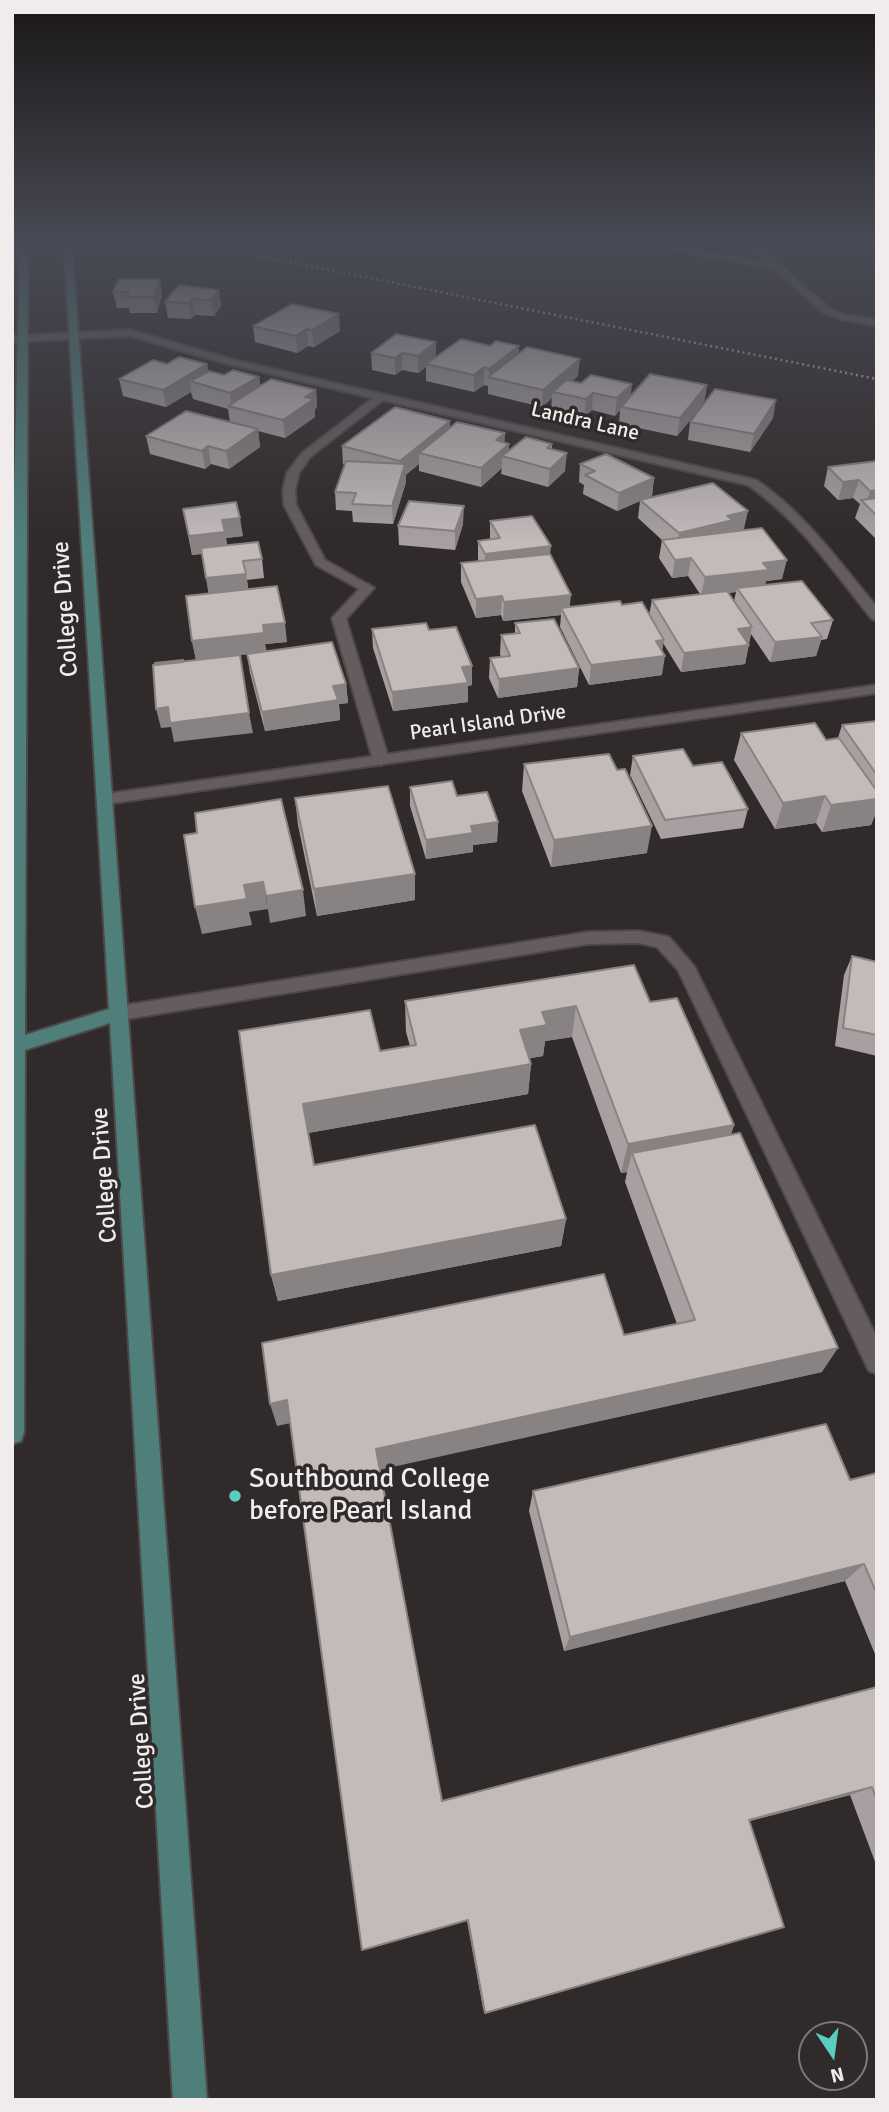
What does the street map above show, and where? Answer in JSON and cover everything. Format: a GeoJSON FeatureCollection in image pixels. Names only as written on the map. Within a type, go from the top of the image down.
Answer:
{"type":"FeatureCollection","features":[{"type":"Feature","properties":{"kind":"main road","name":"College Drive"},"geometry":{"type":"LineString","coordinates":[[12,1432],[18,346]]}},
{"type":"Feature","properties":{"kind":"main road","name":"College Drive"},"geometry":{"type":"LineString","coordinates":[[72,346],[106,799],[190,2100]]}},
{"type":"Feature","properties":{"kind":"main road"},"geometry":{"type":"LineString","coordinates":[[14,1046],[120,1013]]}},
{"type":"Feature","properties":{"kind":"street","name":"Landra Lane"},"geometry":{"type":"LineString","coordinates":[[174,346],[232,362],[752,482],[770,493],[787,511],[877,616]]}},
{"type":"Feature","properties":{"kind":"street"},"geometry":{"type":"LineString","coordinates":[[368,588],[320,562],[290,505],[289,490],[293,472],[306,455],[382,396]]}},
{"type":"Feature","properties":{"kind":"street","name":"Pearl Island Drive"},"geometry":{"type":"LineString","coordinates":[[106,799],[877,690]]}},
{"type":"Feature","properties":{"kind":"street"},"geometry":{"type":"LineString","coordinates":[[120,1013],[587,938],[639,937],[663,942],[685,966],[877,1363]]}},
{"type":"Feature","properties":{"kind":"lane"},"geometry":{"type":"LineString","coordinates":[[368,588],[339,618],[381,760]]}},
{"type":"Feature","properties":{"kind":"building"},"geometry":{"type":"Polygon","coordinates":[[[381,346],[431,346],[418,356],[402,353],[395,358],[371,353],[381,346]]]}},
{"type":"Feature","properties":{"kind":"building"},"geometry":{"type":"Polygon","coordinates":[[[452,346],[519,346],[489,369],[484,367],[474,375],[426,364],[452,346]]]}},
{"type":"Feature","properties":{"kind":"building"},"geometry":{"type":"Polygon","coordinates":[[[527,347],[580,359],[543,390],[488,377],[527,347]]]}},
{"type":"Feature","properties":{"kind":"building"},"geometry":{"type":"Polygon","coordinates":[[[179,357],[207,364],[163,390],[119,379],[153,360],[167,364],[179,357]]]}},
{"type":"Feature","properties":{"kind":"building"},"geometry":{"type":"Polygon","coordinates":[[[233,370],[259,377],[230,393],[190,381],[209,371],[224,375],[233,370]]]}},
{"type":"Feature","properties":{"kind":"building"},"geometry":{"type":"Polygon","coordinates":[[[650,374],[707,385],[680,418],[621,407],[650,374]]]}},
{"type":"Feature","properties":{"kind":"building"},"geometry":{"type":"Polygon","coordinates":[[[591,375],[632,384],[617,398],[593,393],[586,399],[553,392],[566,380],[581,383],[591,375]]]}},
{"type":"Feature","properties":{"kind":"building"},"geometry":{"type":"Polygon","coordinates":[[[271,379],[316,390],[305,397],[314,399],[283,420],[228,406],[271,379]]]}},
{"type":"Feature","properties":{"kind":"building"},"geometry":{"type":"Polygon","coordinates":[[[715,389],[776,400],[754,434],[690,422],[715,389]]]}},
{"type":"Feature","properties":{"kind":"building"},"geometry":{"type":"Polygon","coordinates":[[[395,407],[450,421],[400,461],[342,446],[395,407]]]}},
{"type":"Feature","properties":{"kind":"building"},"geometry":{"type":"Polygon","coordinates":[[[186,411],[258,429],[226,451],[208,446],[202,451],[146,436],[186,411]]]}},
{"type":"Feature","properties":{"kind":"building"},"geometry":{"type":"Polygon","coordinates":[[[457,422],[505,433],[496,440],[509,444],[481,468],[419,453],[457,422]]]}},
{"type":"Feature","properties":{"kind":"building"},"geometry":{"type":"Polygon","coordinates":[[[526,437],[552,444],[547,448],[567,453],[550,469],[502,456],[526,437]]]}},
{"type":"Feature","properties":{"kind":"building"},"geometry":{"type":"Polygon","coordinates":[[[606,454],[654,478],[619,493],[585,475],[595,471],[580,464],[606,454]]]}},
{"type":"Feature","properties":{"kind":"building"},"geometry":{"type":"Polygon","coordinates":[[[346,461],[405,464],[392,506],[352,504],[356,493],[335,492],[346,461]]]}},
{"type":"Feature","properties":{"kind":"building"},"geometry":{"type":"Polygon","coordinates":[[[877,461],[877,490],[870,491],[859,480],[843,482],[828,467],[877,461]]]}},
{"type":"Feature","properties":{"kind":"building"},"geometry":{"type":"Polygon","coordinates":[[[713,483],[748,511],[727,516],[733,520],[679,533],[640,500],[713,483]]]}},
{"type":"Feature","properties":{"kind":"building"},"geometry":{"type":"Polygon","coordinates":[[[877,498],[877,516],[861,500],[877,498]]]}},
{"type":"Feature","properties":{"kind":"building"},"geometry":{"type":"Polygon","coordinates":[[[409,501],[464,506],[455,531],[398,526],[409,501]]]}},
{"type":"Feature","properties":{"kind":"building"},"geometry":{"type":"Polygon","coordinates":[[[236,502],[240,518],[222,520],[225,532],[189,536],[183,509],[236,502]]]}},
{"type":"Feature","properties":{"kind":"building"},"geometry":{"type":"Polygon","coordinates":[[[532,516],[551,546],[485,554],[478,541],[500,538],[490,521],[532,516]]]}},
{"type":"Feature","properties":{"kind":"building"},"geometry":{"type":"Polygon","coordinates":[[[762,528],[787,560],[763,563],[769,570],[705,577],[691,558],[675,560],[662,540],[762,528]]]}},
{"type":"Feature","properties":{"kind":"building"},"geometry":{"type":"Polygon","coordinates":[[[258,542],[262,559],[243,561],[246,574],[206,578],[201,548],[258,542]]]}},
{"type":"Feature","properties":{"kind":"building"},"geometry":{"type":"Polygon","coordinates":[[[550,554],[571,595],[504,602],[502,596],[476,599],[461,563],[550,554]]]}},
{"type":"Feature","properties":{"kind":"building"},"geometry":{"type":"Polygon","coordinates":[[[802,581],[833,620],[811,623],[822,637],[775,642],[737,588],[802,581]]]}},
{"type":"Feature","properties":{"kind":"building"},"geometry":{"type":"Polygon","coordinates":[[[277,586],[285,623],[263,625],[264,633],[192,641],[186,596],[277,586]]]}},
{"type":"Feature","properties":{"kind":"building"},"geometry":{"type":"Polygon","coordinates":[[[727,591],[752,627],[738,629],[749,645],[684,653],[652,600],[727,591]]]}},
{"type":"Feature","properties":{"kind":"building"},"geometry":{"type":"Polygon","coordinates":[[[620,601],[622,605],[642,602],[664,640],[656,641],[665,656],[591,665],[561,608],[620,601]]]}},
{"type":"Feature","properties":{"kind":"building"},"geometry":{"type":"Polygon","coordinates":[[[554,619],[579,668],[499,679],[490,658],[510,656],[501,635],[520,633],[515,623],[554,619]]]}},
{"type":"Feature","properties":{"kind":"building"},"geometry":{"type":"Polygon","coordinates":[[[426,623],[429,630],[456,627],[472,666],[462,667],[468,683],[392,692],[372,629],[426,623]]]}},
{"type":"Feature","properties":{"kind":"building"},"geometry":{"type":"Polygon","coordinates":[[[332,642],[346,684],[333,686],[338,700],[262,712],[247,654],[332,642]]]}},
{"type":"Feature","properties":{"kind":"building"},"geometry":{"type":"Polygon","coordinates":[[[240,655],[249,713],[170,723],[168,707],[156,709],[153,665],[240,655]]]}},
{"type":"Feature","properties":{"kind":"building"},"geometry":{"type":"Polygon","coordinates":[[[183,662],[155,665],[155,663],[183,662]]]}},
{"type":"Feature","properties":{"kind":"building"},"geometry":{"type":"Polygon","coordinates":[[[877,721],[877,775],[842,725],[877,721]]]}},
{"type":"Feature","properties":{"kind":"building"},"geometry":{"type":"Polygon","coordinates":[[[815,723],[826,740],[839,738],[877,791],[877,799],[831,805],[825,796],[783,803],[741,733],[815,723]]]}},
{"type":"Feature","properties":{"kind":"building"},"geometry":{"type":"Polygon","coordinates":[[[683,749],[693,766],[722,762],[748,809],[665,820],[633,756],[683,749]]]}},
{"type":"Feature","properties":{"kind":"building"},"geometry":{"type":"Polygon","coordinates":[[[609,754],[617,770],[625,769],[652,826],[554,840],[524,764],[609,754]]]}},
{"type":"Feature","properties":{"kind":"building"},"geometry":{"type":"Polygon","coordinates":[[[452,781],[457,796],[487,792],[498,822],[471,826],[473,833],[426,840],[410,787],[452,781]]]}},
{"type":"Feature","properties":{"kind":"building"},"geometry":{"type":"Polygon","coordinates":[[[388,786],[415,874],[314,889],[295,798],[388,786]]]}},
{"type":"Feature","properties":{"kind":"building"},"geometry":{"type":"Polygon","coordinates":[[[281,799],[303,890],[266,896],[263,882],[244,885],[247,899],[195,907],[184,835],[197,833],[195,813],[281,799]]]}},
{"type":"Feature","properties":{"kind":"building"},"geometry":{"type":"Polygon","coordinates":[[[852,956],[877,962],[877,1035],[843,1028],[852,956]]]}},
{"type":"Feature","properties":{"kind":"building"},"geometry":{"type":"Polygon","coordinates":[[[634,965],[650,1002],[677,998],[734,1125],[628,1144],[576,1006],[542,1012],[547,1025],[520,1030],[531,1064],[303,1104],[314,1165],[535,1125],[566,1219],[271,1275],[239,1031],[370,1010],[380,1051],[416,1045],[405,1001],[634,965]]]}},
{"type":"Feature","properties":{"kind":"building"},"geometry":{"type":"Polygon","coordinates":[[[740,1133],[838,1348],[376,1449],[442,1801],[877,1687],[877,1801],[872,1787],[749,1820],[784,1927],[485,2013],[468,1920],[362,1950],[287,1400],[270,1404],[262,1343],[604,1274],[624,1335],[695,1320],[632,1153],[740,1133]]]}},
{"type":"Feature","properties":{"kind":"building"},"geometry":{"type":"Polygon","coordinates":[[[826,1424],[850,1480],[877,1473],[877,1594],[864,1564],[570,1637],[533,1491],[826,1424]]]}},
{"type":"Feature","properties":{"kind":"railway"},"geometry":{"type":"LineString","coordinates":[[709,346],[877,379]]}},
{"type":"Feature","properties":{"kind":"place","name":"Southbound College before Pearl Island"},"geometry":{"type":"Point","coordinates":[235,1496]}}]}
